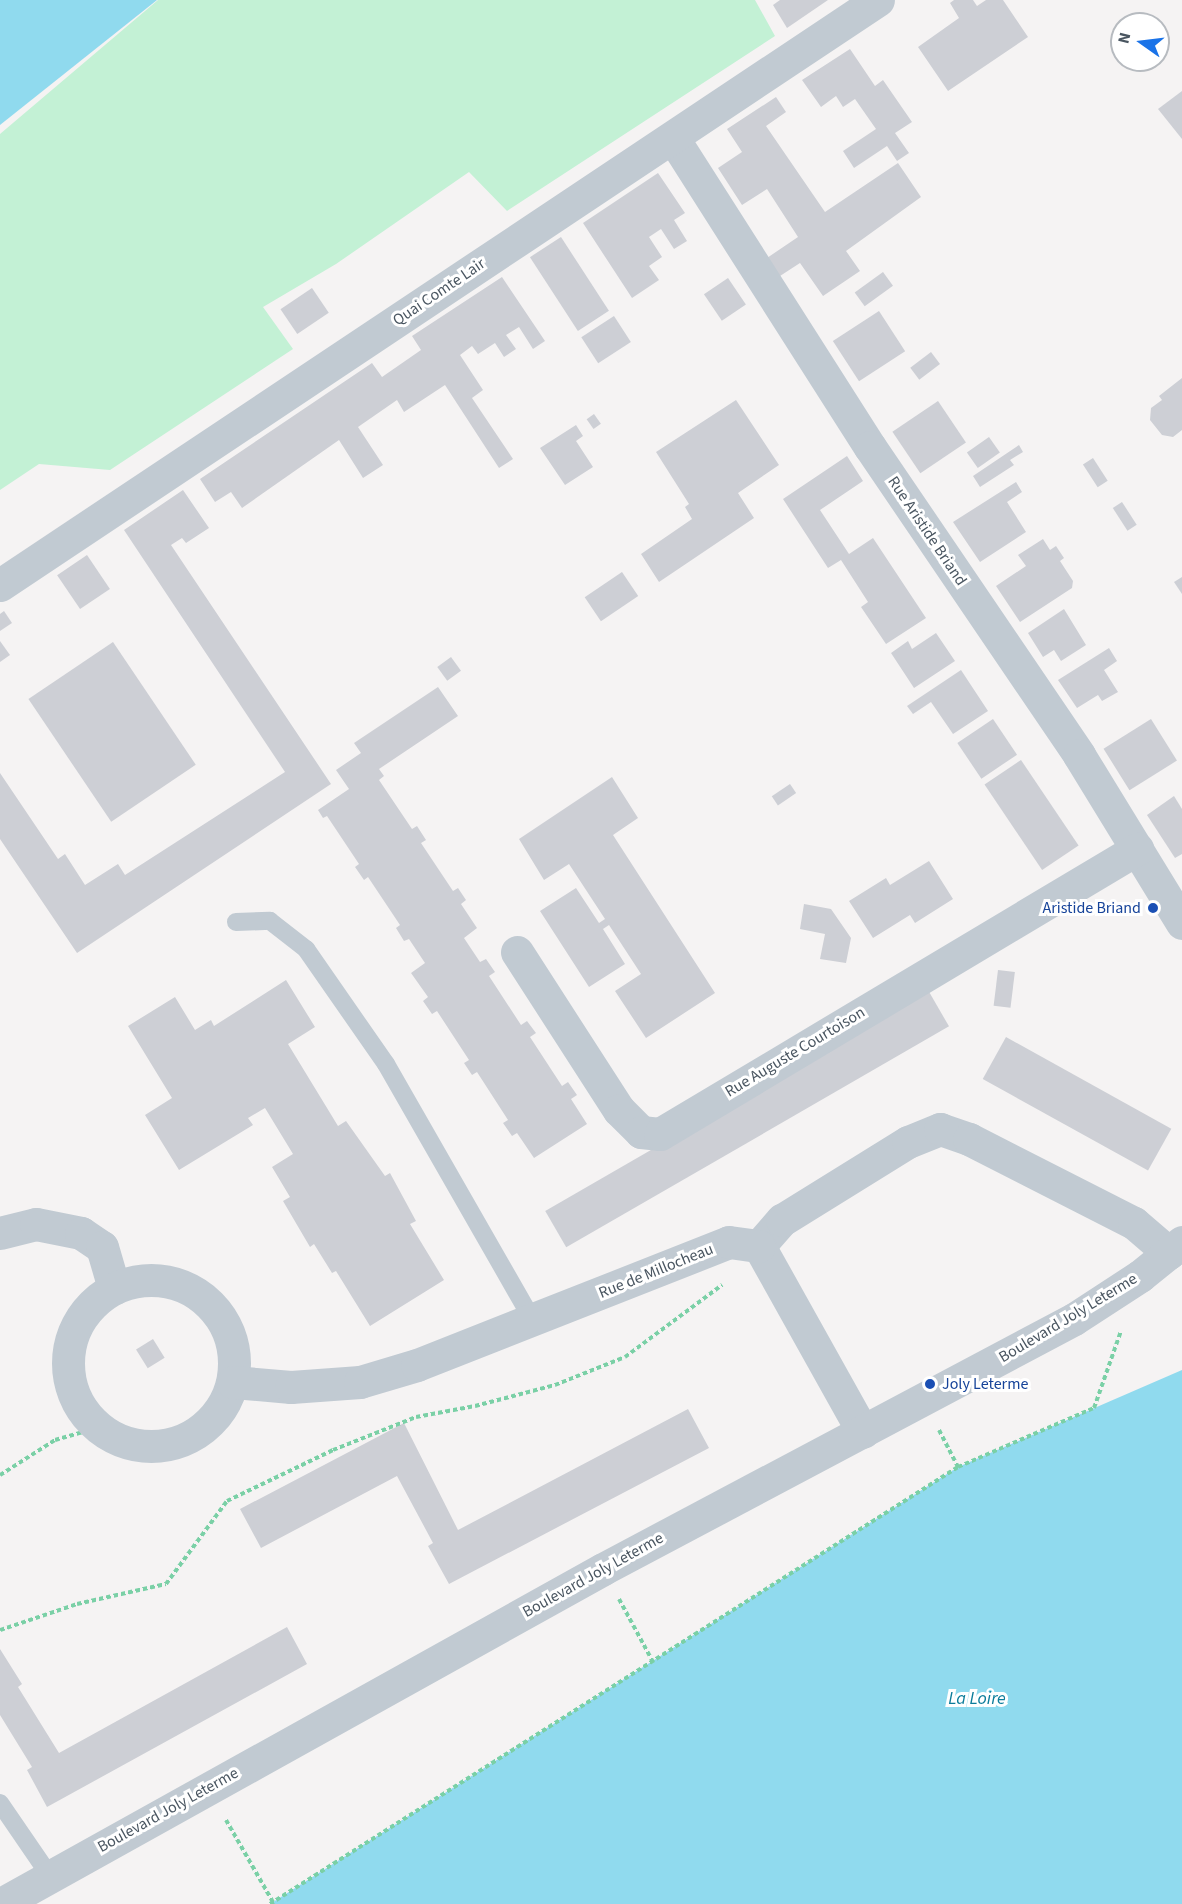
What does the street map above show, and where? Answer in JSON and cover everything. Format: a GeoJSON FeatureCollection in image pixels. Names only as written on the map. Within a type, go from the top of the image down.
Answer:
{"type":"FeatureCollection","features":[{"type":"Feature","properties":{"kind":"street","name":"Quai Comte Lair"},"geometry":{"type":"LineString","coordinates":[[0,585],[878,0]]}},
{"type":"Feature","properties":{"kind":"street","name":"Rue Aristide Briand"},"geometry":{"type":"LineString","coordinates":[[673,138],[870,447],[1072,746],[1182,923]]}},
{"type":"Feature","properties":{"kind":"street","name":"Rue Auguste Courtoison"},"geometry":{"type":"LineString","coordinates":[[517,952],[619,1110],[641,1132],[660,1134],[1137,849]]}},
{"type":"Feature","properties":{"kind":"street"},"geometry":{"type":"LineString","coordinates":[[863,1432],[759,1246],[782,1220],[908,1142],[940,1130],[969,1139],[1134,1223],[1176,1248]]}},
{"type":"Feature","properties":{"kind":"street"},"geometry":{"type":"LineString","coordinates":[[0,1233],[36,1224],[81,1233],[102,1247],[114,1288]]}},
{"type":"Feature","properties":{"kind":"street","name":"Rue de Millocheau"},"geometry":{"type":"LineString","coordinates":[[233,1382],[291,1387],[360,1382],[417,1365],[729,1242],[759,1246]]}},
{"type":"Feature","properties":{"kind":"street","name":"Boulevard Joly Leterme"},"geometry":{"type":"LineString","coordinates":[[1,1904],[603,1569],[1074,1319],[1140,1276],[1176,1248]]}},
{"type":"Feature","properties":{"kind":"street"},"geometry":{"type":"LineString","coordinates":[[142,1280],[171,1282],[198,1294],[218,1313],[231,1339],[233,1382],[224,1405],[205,1428],[188,1439],[160,1447],[123,1443],[97,1428],[75,1399],[68,1376],[69,1347],[74,1330],[90,1306],[114,1288],[142,1280]]}},
{"type":"Feature","properties":{"kind":"lane"},"geometry":{"type":"LineString","coordinates":[[236,922],[270,921],[306,949],[386,1064],[532,1319]]}},
{"type":"Feature","properties":{"kind":"lane"},"geometry":{"type":"LineString","coordinates":[[0,1803],[50,1876]]}},
{"type":"Feature","properties":{"kind":"path"},"geometry":{"type":"LineString","coordinates":[[207,1788],[272,1903],[958,1467],[1094,1408],[1140,1276]]}},
{"type":"Feature","properties":{"kind":"path"},"geometry":{"type":"LineString","coordinates":[[0,1630],[77,1604],[166,1584],[227,1501],[333,1450],[416,1417],[555,1385],[625,1357],[730,1279]]}},
{"type":"Feature","properties":{"kind":"path"},"geometry":{"type":"LineString","coordinates":[[923,1400],[958,1467]]}},
{"type":"Feature","properties":{"kind":"path"},"geometry":{"type":"LineString","coordinates":[[0,1475],[55,1440],[97,1428]]}},
{"type":"Feature","properties":{"kind":"path"},"geometry":{"type":"LineString","coordinates":[[603,1569],[653,1662]]}},
{"type":"Feature","properties":{"kind":"green space"},"geometry":{"type":"Polygon","coordinates":[[[158,0],[755,0],[775,36],[507,211],[469,172],[336,264],[263,307],[293,349],[110,470],[39,464],[0,490],[0,134],[158,0]]]}},
{"type":"Feature","properties":{"kind":"water"},"geometry":{"type":"Polygon","coordinates":[[[0,0],[157,0],[0,125],[0,0]]]}},
{"type":"Feature","properties":{"kind":"water","name":"La Loire"},"geometry":{"type":"Polygon","coordinates":[[[1182,1370],[1182,1904],[270,1904],[958,1467],[1182,1370]]]}},
{"type":"Feature","properties":{"kind":"building"},"geometry":{"type":"Polygon","coordinates":[[[780,0],[828,0],[787,28],[773,5],[780,0]]]}},
{"type":"Feature","properties":{"kind":"building"},"geometry":{"type":"Polygon","coordinates":[[[954,0],[973,0],[977,6],[986,0],[1003,0],[1028,37],[948,91],[918,47],[959,18],[950,3],[954,0]]]}},
{"type":"Feature","properties":{"kind":"building"},"geometry":{"type":"Polygon","coordinates":[[[850,49],[875,86],[883,80],[912,122],[895,133],[909,153],[897,161],[887,146],[854,168],[843,151],[876,129],[855,99],[843,107],[836,96],[821,107],[802,80],[850,49]]]}},
{"type":"Feature","properties":{"kind":"building"},"geometry":{"type":"Polygon","coordinates":[[[1182,91],[1182,139],[1158,109],[1182,91]]]}},
{"type":"Feature","properties":{"kind":"building"},"geometry":{"type":"Polygon","coordinates":[[[776,97],[786,112],[766,126],[825,212],[898,163],[921,197],[846,251],[860,271],[823,296],[800,263],[780,276],[767,258],[798,237],[767,189],[742,205],[718,168],[742,152],[727,129],[776,97]]]}},
{"type":"Feature","properties":{"kind":"building"},"geometry":{"type":"Polygon","coordinates":[[[658,173],[685,213],[674,220],[687,241],[674,249],[661,229],[649,237],[662,257],[649,266],[659,280],[632,298],[583,223],[658,173]]]}},
{"type":"Feature","properties":{"kind":"building"},"geometry":{"type":"Polygon","coordinates":[[[561,237],[609,311],[578,331],[530,257],[561,237]]]}},
{"type":"Feature","properties":{"kind":"building"},"geometry":{"type":"Polygon","coordinates":[[[883,272],[893,286],[865,306],[855,293],[883,272]]]}},
{"type":"Feature","properties":{"kind":"building"},"geometry":{"type":"Polygon","coordinates":[[[502,277],[545,341],[533,349],[519,327],[506,335],[516,349],[504,357],[495,343],[478,354],[472,346],[460,355],[483,390],[472,398],[513,459],[499,468],[445,385],[404,412],[397,400],[358,427],[383,465],[363,478],[339,440],[242,508],[231,492],[215,502],[200,479],[372,363],[382,377],[421,350],[412,336],[502,277]]]}},
{"type":"Feature","properties":{"kind":"building"},"geometry":{"type":"Polygon","coordinates":[[[728,278],[746,305],[722,321],[704,294],[728,278]]]}},
{"type":"Feature","properties":{"kind":"building"},"geometry":{"type":"Polygon","coordinates":[[[312,288],[329,313],[297,334],[280,309],[312,288]]]}},
{"type":"Feature","properties":{"kind":"building"},"geometry":{"type":"Polygon","coordinates":[[[879,311],[905,351],[859,381],[833,341],[879,311]]]}},
{"type":"Feature","properties":{"kind":"building"},"geometry":{"type":"Polygon","coordinates":[[[614,316],[631,342],[598,363],[581,337],[614,316]]]}},
{"type":"Feature","properties":{"kind":"building"},"geometry":{"type":"Polygon","coordinates":[[[931,352],[940,364],[919,380],[910,368],[931,352]]]}},
{"type":"Feature","properties":{"kind":"building"},"geometry":{"type":"Polygon","coordinates":[[[1182,378],[1182,430],[1173,437],[1162,435],[1150,420],[1151,408],[1162,400],[1159,396],[1182,378]]]}},
{"type":"Feature","properties":{"kind":"building"},"geometry":{"type":"Polygon","coordinates":[[[736,400],[779,465],[738,493],[754,518],[659,582],[641,554],[692,519],[685,507],[689,504],[656,452],[736,400]]]}},
{"type":"Feature","properties":{"kind":"building"},"geometry":{"type":"Polygon","coordinates":[[[938,401],[966,442],[920,473],[892,432],[938,401]]]}},
{"type":"Feature","properties":{"kind":"building"},"geometry":{"type":"Polygon","coordinates":[[[594,414],[601,424],[594,429],[587,419],[594,414]]]}},
{"type":"Feature","properties":{"kind":"building"},"geometry":{"type":"Polygon","coordinates":[[[576,425],[583,436],[576,441],[593,467],[565,485],[540,448],[576,425]]]}},
{"type":"Feature","properties":{"kind":"building"},"geometry":{"type":"Polygon","coordinates":[[[989,437],[1000,453],[978,468],[967,452],[989,437]]]}},
{"type":"Feature","properties":{"kind":"building"},"geometry":{"type":"Polygon","coordinates":[[[1019,445],[1023,452],[1010,460],[1014,465],[980,487],[973,476],[1019,445]]]}},
{"type":"Feature","properties":{"kind":"building"},"geometry":{"type":"Polygon","coordinates":[[[847,456],[863,481],[820,510],[849,554],[873,538],[926,618],[886,644],[861,607],[868,602],[841,560],[828,568],[783,499],[847,456]]]}},
{"type":"Feature","properties":{"kind":"building"},"geometry":{"type":"Polygon","coordinates":[[[1093,458],[1108,481],[1098,487],[1083,465],[1093,458]]]}},
{"type":"Feature","properties":{"kind":"building"},"geometry":{"type":"Polygon","coordinates":[[[1016,482],[1022,492],[1007,502],[1026,532],[980,562],[953,522],[1016,482]]]}},
{"type":"Feature","properties":{"kind":"building"},"geometry":{"type":"Polygon","coordinates":[[[183,490],[209,528],[186,543],[182,538],[171,545],[331,784],[77,953],[0,839],[0,773],[58,859],[65,854],[85,885],[118,864],[125,875],[285,772],[124,530],[183,490]]]}},
{"type":"Feature","properties":{"kind":"building"},"geometry":{"type":"Polygon","coordinates":[[[1122,502],[1137,525],[1127,531],[1113,508],[1122,502]]]}},
{"type":"Feature","properties":{"kind":"building"},"geometry":{"type":"Polygon","coordinates":[[[1043,539],[1050,550],[1056,546],[1064,558],[1060,561],[1073,581],[1072,588],[1020,622],[996,586],[1026,566],[1018,555],[1043,539]]]}},
{"type":"Feature","properties":{"kind":"building"},"geometry":{"type":"Polygon","coordinates":[[[87,555],[110,589],[80,609],[57,575],[87,555]]]}},
{"type":"Feature","properties":{"kind":"building"},"geometry":{"type":"Polygon","coordinates":[[[622,572],[638,596],[601,621],[585,597],[622,572]]]}},
{"type":"Feature","properties":{"kind":"building"},"geometry":{"type":"Polygon","coordinates":[[[1182,577],[1182,594],[1174,582],[1182,577]]]}},
{"type":"Feature","properties":{"kind":"building"},"geometry":{"type":"Polygon","coordinates":[[[1064,609],[1086,645],[1061,661],[1054,650],[1043,657],[1028,633],[1064,609]]]}},
{"type":"Feature","properties":{"kind":"building"},"geometry":{"type":"Polygon","coordinates":[[[4,611],[12,623],[0,631],[0,614],[4,611]]]}},
{"type":"Feature","properties":{"kind":"building"},"geometry":{"type":"Polygon","coordinates":[[[936,633],[955,661],[914,688],[891,653],[908,641],[912,649],[936,633]]]}},
{"type":"Feature","properties":{"kind":"building"},"geometry":{"type":"Polygon","coordinates":[[[0,641],[10,655],[0,662],[0,641]]]}},
{"type":"Feature","properties":{"kind":"building"},"geometry":{"type":"Polygon","coordinates":[[[113,642],[196,765],[111,822],[28,699],[113,642]]]}},
{"type":"Feature","properties":{"kind":"building"},"geometry":{"type":"Polygon","coordinates":[[[1109,648],[1117,661],[1104,670],[1118,692],[1102,701],[1098,695],[1077,708],[1058,680],[1109,648]]]}},
{"type":"Feature","properties":{"kind":"building"},"geometry":{"type":"Polygon","coordinates":[[[451,657],[461,671],[447,681],[437,667],[451,657]]]}},
{"type":"Feature","properties":{"kind":"building"},"geometry":{"type":"Polygon","coordinates":[[[961,670],[988,711],[953,734],[931,702],[913,714],[907,706],[961,670]]]}},
{"type":"Feature","properties":{"kind":"building"},"geometry":{"type":"Polygon","coordinates":[[[438,687],[458,716],[379,769],[384,776],[379,780],[412,829],[417,826],[426,840],[421,843],[453,891],[458,888],[466,900],[461,904],[477,928],[464,938],[480,962],[486,959],[495,972],[489,976],[521,1025],[527,1021],[536,1033],[530,1037],[562,1086],[568,1082],[577,1095],[571,1099],[587,1124],[534,1158],[517,1133],[512,1136],[503,1123],[508,1120],[477,1072],[472,1075],[464,1063],[469,1060],[437,1011],[432,1014],[423,1001],[428,997],[411,973],[425,963],[409,939],[404,941],[396,928],[400,925],[368,877],[364,880],[355,867],[359,864],[327,816],[323,818],[318,810],[349,789],[336,770],[361,753],[354,743],[438,687]]]}},
{"type":"Feature","properties":{"kind":"building"},"geometry":{"type":"Polygon","coordinates":[[[993,719],[1017,755],[981,779],[957,743],[993,719]]]}},
{"type":"Feature","properties":{"kind":"building"},"geometry":{"type":"Polygon","coordinates":[[[1151,719],[1177,761],[1129,790],[1104,749],[1151,719]]]}},
{"type":"Feature","properties":{"kind":"building"},"geometry":{"type":"Polygon","coordinates":[[[1021,760],[1079,845],[1042,870],[985,785],[1021,760]]]}},
{"type":"Feature","properties":{"kind":"building"},"geometry":{"type":"Polygon","coordinates":[[[612,777],[638,818],[613,835],[715,993],[646,1038],[615,991],[641,974],[609,925],[603,929],[625,964],[589,987],[540,911],[576,888],[599,923],[605,919],[569,864],[544,880],[519,839],[612,777]]]}},
{"type":"Feature","properties":{"kind":"building"},"geometry":{"type":"Polygon","coordinates":[[[790,784],[796,793],[778,805],[772,796],[790,784]]]}},
{"type":"Feature","properties":{"kind":"building"},"geometry":{"type":"Polygon","coordinates":[[[1174,796],[1182,809],[1182,854],[1175,858],[1147,815],[1174,796]]]}},
{"type":"Feature","properties":{"kind":"building"},"geometry":{"type":"Polygon","coordinates":[[[929,861],[953,899],[915,923],[910,915],[873,938],[849,901],[886,878],[890,885],[929,861]]]}},
{"type":"Feature","properties":{"kind":"building"},"geometry":{"type":"Polygon","coordinates":[[[804,904],[831,909],[851,938],[846,963],[820,959],[825,934],[800,929],[804,904]]]}},
{"type":"Feature","properties":{"kind":"building"},"geometry":{"type":"Polygon","coordinates":[[[998,970],[1015,972],[1010,1008],[994,1006],[998,970]]]}},
{"type":"Feature","properties":{"kind":"building"},"geometry":{"type":"Polygon","coordinates":[[[286,980],[315,1027],[288,1044],[338,1126],[346,1121],[385,1176],[390,1173],[416,1221],[410,1224],[444,1280],[370,1326],[336,1271],[332,1273],[314,1244],[310,1247],[283,1201],[290,1197],[272,1167],[293,1154],[265,1108],[248,1118],[253,1125],[179,1170],[145,1115],[172,1098],[128,1026],[175,997],[195,1030],[211,1020],[214,1026],[286,980]]]}},
{"type":"Feature","properties":{"kind":"building"},"geometry":{"type":"Polygon","coordinates":[[[928,990],[949,1026],[566,1247],[545,1211],[928,990]]]}},
{"type":"Feature","properties":{"kind":"building"},"geometry":{"type":"Polygon","coordinates":[[[1006,1037],[1171,1129],[1148,1171],[983,1079],[1006,1037]]]}},
{"type":"Feature","properties":{"kind":"building"},"geometry":{"type":"Polygon","coordinates":[[[153,1339],[165,1358],[148,1368],[136,1350],[153,1339]]]}},
{"type":"Feature","properties":{"kind":"building"},"geometry":{"type":"Polygon","coordinates":[[[688,1409],[709,1448],[449,1584],[428,1546],[433,1543],[397,1476],[261,1548],[240,1509],[404,1423],[458,1530],[688,1409]]]}},
{"type":"Feature","properties":{"kind":"building"},"geometry":{"type":"Polygon","coordinates":[[[287,1627],[307,1664],[47,1807],[27,1770],[32,1767],[0,1715],[0,1649],[22,1684],[18,1687],[59,1753],[287,1627]]]}},
{"type":"Feature","properties":{"kind":"place","name":"Aristide Briand"},"geometry":{"type":"Point","coordinates":[1153,908]}},
{"type":"Feature","properties":{"kind":"place","name":"Joly Leterme"},"geometry":{"type":"Point","coordinates":[930,1384]}}]}
